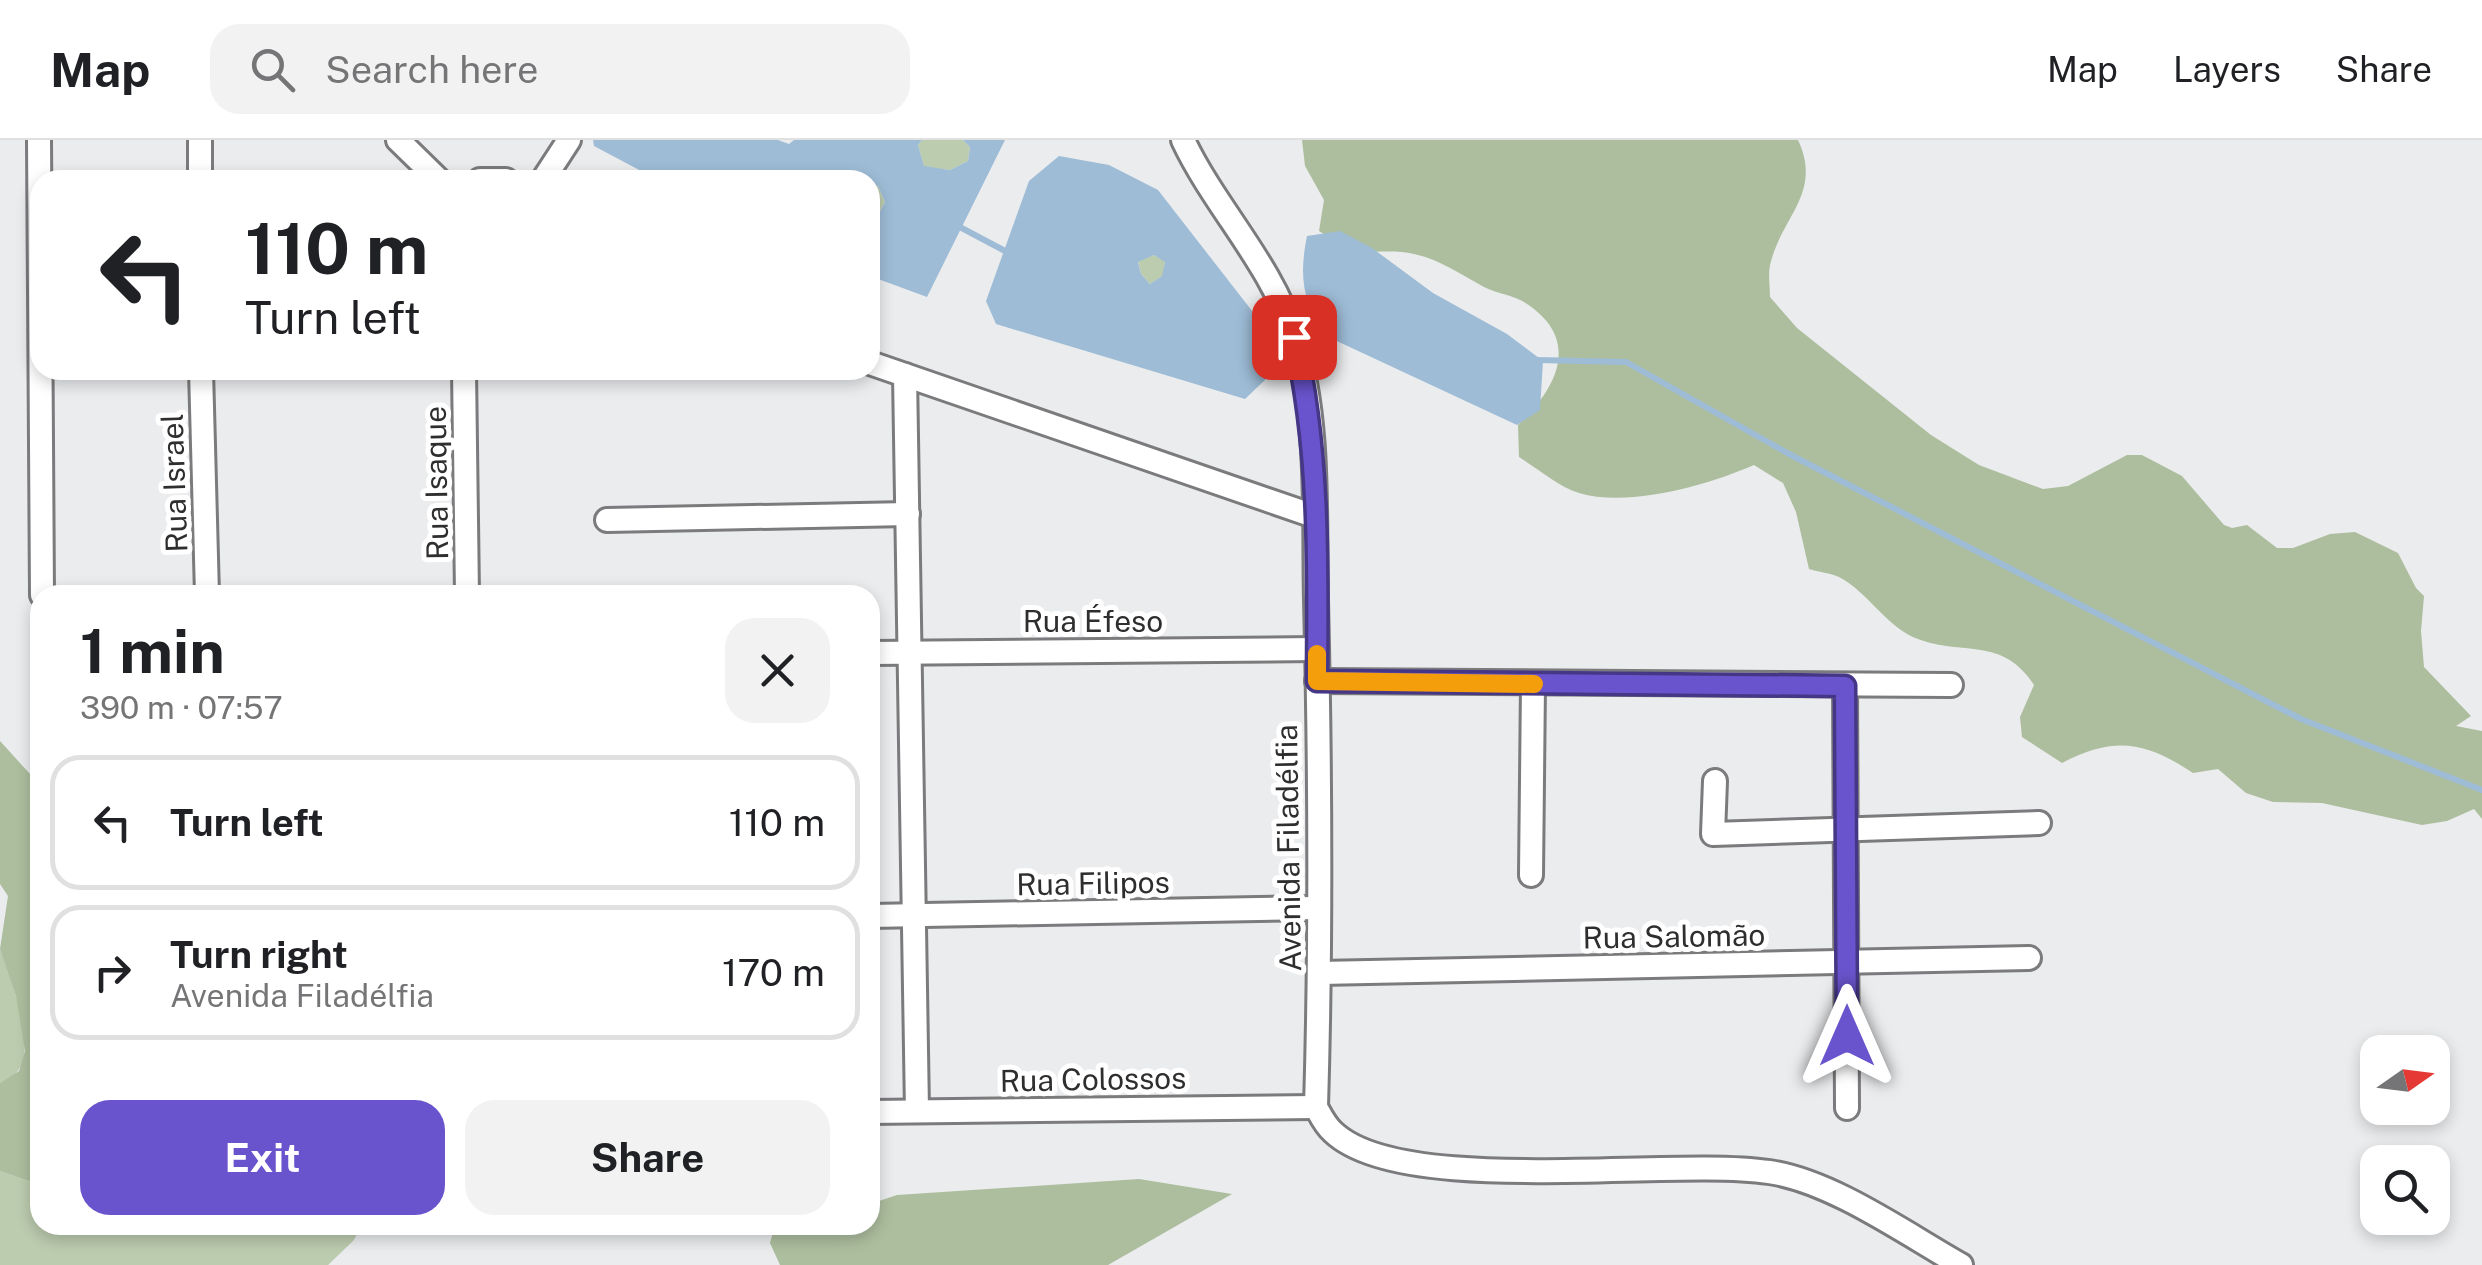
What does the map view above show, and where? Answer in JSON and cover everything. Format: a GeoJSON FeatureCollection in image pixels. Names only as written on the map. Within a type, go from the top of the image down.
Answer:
{"type":"FeatureCollection","features":[{"type":"Feature","properties":{"kind":"street"},"geometry":{"type":"LineString","coordinates":[[40,140],[40,170]]}},
{"type":"Feature","properties":{"kind":"street"},"geometry":{"type":"LineString","coordinates":[[200,140],[200,170]]}},
{"type":"Feature","properties":{"kind":"street"},"geometry":{"type":"LineString","coordinates":[[398,140],[430,170]]}},
{"type":"Feature","properties":{"kind":"street"},"geometry":{"type":"LineString","coordinates":[[550,170],[570,140]]}},
{"type":"Feature","properties":{"kind":"street","name":"Avenida Filadélfia"},"geometry":{"type":"LineString","coordinates":[[1183,140],[1272,284],[1294,337],[1307,391],[1313,451],[1317,649],[1320,973],[1316,1107]]}},
{"type":"Feature","properties":{"kind":"street"},"geometry":{"type":"LineString","coordinates":[[880,366],[1314,516]]}},
{"type":"Feature","properties":{"kind":"street"},"geometry":{"type":"LineString","coordinates":[[905,375],[917,1111]]}},
{"type":"Feature","properties":{"kind":"street"},"geometry":{"type":"LineString","coordinates":[[41,380],[42,585]]}},
{"type":"Feature","properties":{"kind":"street","name":"Rua Israel"},"geometry":{"type":"LineString","coordinates":[[201,380],[207,585]]}},
{"type":"Feature","properties":{"kind":"street","name":"Rua Isaque"},"geometry":{"type":"LineString","coordinates":[[464,380],[467,585]]}},
{"type":"Feature","properties":{"kind":"street"},"geometry":{"type":"LineString","coordinates":[[608,520],[908,514]]}},
{"type":"Feature","properties":{"kind":"street","name":"Rua Éfeso"},"geometry":{"type":"LineString","coordinates":[[880,653],[1317,649]]}},
{"type":"Feature","properties":{"kind":"street"},"geometry":{"type":"LineString","coordinates":[[1317,681],[1951,685]]}},
{"type":"Feature","properties":{"kind":"street"},"geometry":{"type":"LineString","coordinates":[[1531,874],[1532,684]]}},
{"type":"Feature","properties":{"kind":"street"},"geometry":{"type":"LineString","coordinates":[[1845,686],[1848,1108]]}},
{"type":"Feature","properties":{"kind":"street"},"geometry":{"type":"LineString","coordinates":[[1715,781],[1713,834],[2039,823]]}},
{"type":"Feature","properties":{"kind":"street","name":"Rua Filipos"},"geometry":{"type":"LineString","coordinates":[[880,916],[1317,908]]}},
{"type":"Feature","properties":{"kind":"street","name":"Rua Salomão"},"geometry":{"type":"LineString","coordinates":[[1320,973],[2029,958]]}},
{"type":"Feature","properties":{"kind":"street"},"geometry":{"type":"LineString","coordinates":[[1316,1107],[1334,1134],[1369,1152],[1428,1166],[1770,1172],[1800,1178],[1961,1265]]}},
{"type":"Feature","properties":{"kind":"street","name":"Rua Colossos"},"geometry":{"type":"LineString","coordinates":[[880,1112],[1316,1107]]}},
{"type":"Feature","properties":{"kind":"green space"},"geometry":{"type":"Polygon","coordinates":[[[922,140],[963,140],[970,147],[968,161],[950,170],[924,167],[918,145],[922,140]]]}},
{"type":"Feature","properties":{"kind":"green space"},"geometry":{"type":"Polygon","coordinates":[[[1302,140],[1798,140],[1806,175],[1803,190],[1775,248],[1769,277],[1770,297],[1797,328],[1931,435],[1979,465],[2043,489],[2068,486],[2127,455],[2142,455],[2182,476],[2224,525],[2247,525],[2277,548],[2293,548],[2330,534],[2355,532],[2398,553],[2424,596],[2424,667],[2471,716],[2456,726],[2482,731],[2482,819],[2474,809],[2447,821],[2422,825],[2322,803],[2273,802],[2246,793],[2218,769],[2193,773],[2160,754],[2129,746],[2098,749],[2062,763],[2022,737],[2020,717],[2034,685],[2022,670],[1995,653],[1934,644],[1907,634],[1849,584],[1809,569],[1796,512],[1783,483],[1754,465],[1692,487],[1644,496],[1599,497],[1564,486],[1519,457],[1518,425],[1543,397],[1557,365],[1559,349],[1544,318],[1522,301],[1433,260],[1406,253],[1353,250],[1319,231],[1324,200],[1305,166],[1302,140]]]}},
{"type":"Feature","properties":{"kind":"green space"},"geometry":{"type":"Polygon","coordinates":[[[1154,255],[1165,261],[1163,276],[1150,284],[1141,274],[1138,261],[1154,255]]]}},
{"type":"Feature","properties":{"kind":"green space"},"geometry":{"type":"Polygon","coordinates":[[[0,741],[30,774],[30,1182],[0,1171],[0,1083],[19,1071],[25,1051],[16,996],[0,949],[8,896],[0,884],[0,741]]]}},
{"type":"Feature","properties":{"kind":"green space"},"geometry":{"type":"Polygon","coordinates":[[[0,949],[20,1009],[25,1043],[19,1069],[0,1083],[0,949]]]}},
{"type":"Feature","properties":{"kind":"green space"},"geometry":{"type":"Polygon","coordinates":[[[0,1171],[30,1182],[30,1235],[357,1235],[328,1265],[0,1265],[0,1171]]]}},
{"type":"Feature","properties":{"kind":"green space"},"geometry":{"type":"Polygon","coordinates":[[[1139,1179],[1232,1194],[1108,1265],[780,1265],[770,1243],[772,1235],[880,1235],[880,1201],[897,1195],[1139,1179]]]}},
{"type":"Feature","properties":{"kind":"water"},"geometry":{"type":"Polygon","coordinates":[[[593,140],[778,140],[789,144],[794,140],[922,140],[918,145],[924,166],[950,170],[968,161],[970,147],[963,140],[1005,140],[927,297],[880,280],[880,212],[885,202],[880,191],[880,170],[639,170],[594,146],[593,140]]]}},
{"type":"Feature","properties":{"kind":"water"},"geometry":{"type":"Polygon","coordinates":[[[1059,156],[1109,165],[1158,190],[1263,325],[1266,379],[1245,399],[996,324],[986,301],[1029,181],[1059,156]],[[1154,255],[1138,262],[1141,274],[1150,284],[1162,276],[1165,262],[1154,255]]]}},
{"type":"Feature","properties":{"kind":"water"},"geometry":{"type":"Polygon","coordinates":[[[1340,231],[1372,248],[1433,293],[1507,334],[1543,361],[1540,410],[1517,425],[1326,336],[1304,288],[1305,250],[1307,236],[1340,231]]]}},
{"type":"Feature","properties":{"kind":"waterway"},"geometry":{"type":"LineString","coordinates":[[956,225],[1007,252]]}},
{"type":"Feature","properties":{"kind":"waterway"},"geometry":{"type":"LineString","coordinates":[[1536,360],[1626,362],[1789,454],[2301,719],[2482,790]]}},
{"type":"Feature","properties":{"kind":"slow traffic"},"geometry":{"type":"LineString","coordinates":[[1317,654],[1317,681],[1534,684]]}},
{"type":"Feature","properties":{"kind":"route"},"geometry":{"type":"LineString","coordinates":[[1294,337],[1307,391],[1313,451],[1317,681],[1845,686],[1847,1036]]}}]}
